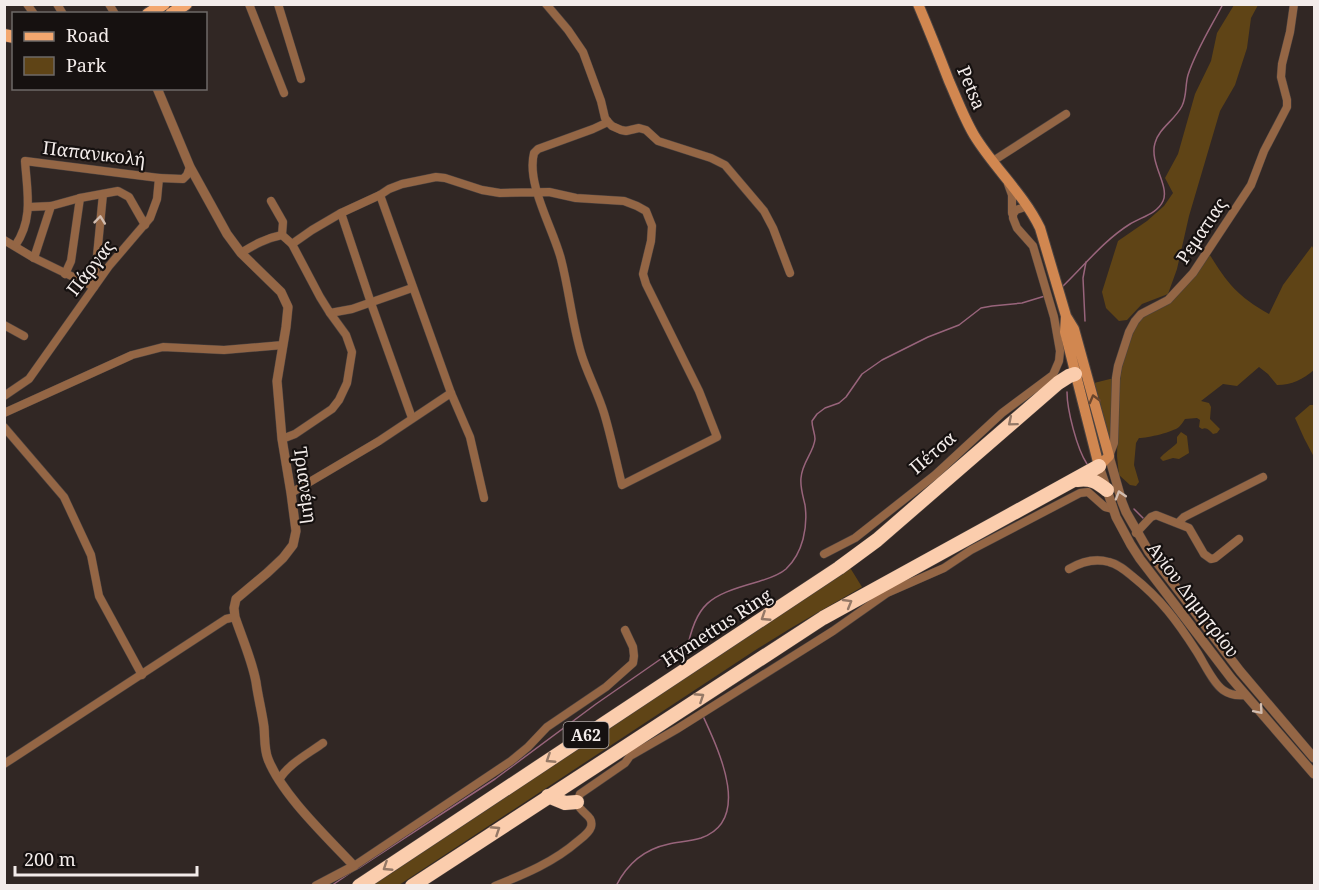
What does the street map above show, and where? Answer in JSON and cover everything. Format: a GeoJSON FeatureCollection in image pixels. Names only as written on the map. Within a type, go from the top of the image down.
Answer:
{"type":"FeatureCollection","features":[{"type":"Feature","properties":{"kind":"highway","name":"Hymettus Ring"},"geometry":{"type":"LineString","coordinates":[[359,885],[838,568],[877,540],[1063,379],[1080,372]]}},
{"type":"Feature","properties":{"kind":"highway"},"geometry":{"type":"LineString","coordinates":[[1075,480],[1104,461]]}},
{"type":"Feature","properties":{"kind":"highway"},"geometry":{"type":"LineString","coordinates":[[1075,480],[1090,479],[1107,490]]}},
{"type":"Feature","properties":{"kind":"highway","name":"Α62"},"geometry":{"type":"LineString","coordinates":[[412,885],[548,796],[629,750],[823,618],[1075,480]]}},
{"type":"Feature","properties":{"kind":"highway"},"geometry":{"type":"LineString","coordinates":[[548,796],[565,803],[577,802]]}},
{"type":"Feature","properties":{"kind":"main road"},"geometry":{"type":"LineString","coordinates":[[151,12],[164,4]]}},
{"type":"Feature","properties":{"kind":"main road","name":"Petsa"},"geometry":{"type":"LineString","coordinates":[[918,4],[965,118],[982,148],[1029,208],[1040,228],[1065,316],[1065,332],[1080,372]]}},
{"type":"Feature","properties":{"kind":"main road"},"geometry":{"type":"LineString","coordinates":[[1080,372],[1104,461]]}},
{"type":"Feature","properties":{"kind":"main road","name":"Αγίου Δημητρίου"},"geometry":{"type":"LineString","coordinates":[[1080,372],[1087,422],[1104,461]]}},
{"type":"Feature","properties":{"kind":"street"},"geometry":{"type":"LineString","coordinates":[[249,4],[284,93]]}},
{"type":"Feature","properties":{"kind":"street"},"geometry":{"type":"LineString","coordinates":[[278,4],[301,79]]}},
{"type":"Feature","properties":{"kind":"street"},"geometry":{"type":"LineString","coordinates":[[546,4],[583,52],[608,122],[621,130],[639,128],[646,130],[658,141],[711,158],[725,165],[764,211],[786,257],[790,273]]}},
{"type":"Feature","properties":{"kind":"street","name":"Ρεματιας"},"geometry":{"type":"LineString","coordinates":[[1104,461],[1114,443],[1116,378],[1129,332],[1141,314],[1168,300],[1193,273],[1251,185],[1264,151],[1287,107],[1281,77],[1294,4]]}},
{"type":"Feature","properties":{"kind":"street","name":"Τριανέμη"},"geometry":{"type":"LineString","coordinates":[[158,90],[190,167],[231,240],[241,254],[281,292],[288,307],[277,381],[282,439],[296,531],[293,544],[283,558],[236,599],[235,617]]}},
{"type":"Feature","properties":{"kind":"street"},"geometry":{"type":"LineString","coordinates":[[993,161],[1066,114]]}},
{"type":"Feature","properties":{"kind":"street"},"geometry":{"type":"LineString","coordinates":[[292,244],[341,213],[389,189],[436,177],[500,193],[537,192],[549,192],[576,198],[624,201],[646,212],[652,226],[643,274],[646,284],[699,391],[717,437],[622,484],[604,413],[582,354],[561,258],[537,192],[532,157],[543,147],[608,122]]}},
{"type":"Feature","properties":{"kind":"street","name":"Παπανικολή"},"geometry":{"type":"LineString","coordinates":[[29,207],[25,161],[159,178]]}},
{"type":"Feature","properties":{"kind":"street"},"geometry":{"type":"LineString","coordinates":[[159,178],[183,179],[190,167]]}},
{"type":"Feature","properties":{"kind":"street","name":"Petsa"},"geometry":{"type":"LineString","coordinates":[[1006,177],[1012,195],[1013,221]]}},
{"type":"Feature","properties":{"kind":"street","name":"Πάργας"},"geometry":{"type":"LineString","coordinates":[[4,396],[29,379],[94,287],[150,218],[155,208],[159,178]]}},
{"type":"Feature","properties":{"kind":"street"},"geometry":{"type":"LineString","coordinates":[[15,246],[22,233],[29,207],[51,206],[118,191],[127,195],[145,225]]}},
{"type":"Feature","properties":{"kind":"street"},"geometry":{"type":"LineString","coordinates":[[4,240],[34,258],[94,287],[103,194]]}},
{"type":"Feature","properties":{"kind":"street"},"geometry":{"type":"LineString","coordinates":[[380,195],[451,393],[470,437],[484,498]]}},
{"type":"Feature","properties":{"kind":"street"},"geometry":{"type":"LineString","coordinates":[[65,274],[71,261],[80,198]]}},
{"type":"Feature","properties":{"kind":"street"},"geometry":{"type":"LineString","coordinates":[[272,201],[283,222],[282,235]]}},
{"type":"Feature","properties":{"kind":"street"},"geometry":{"type":"LineString","coordinates":[[34,258],[51,206]]}},
{"type":"Feature","properties":{"kind":"street"},"geometry":{"type":"LineString","coordinates":[[1013,221],[1021,212],[1029,208]]}},
{"type":"Feature","properties":{"kind":"street"},"geometry":{"type":"LineString","coordinates":[[341,213],[412,418]]}},
{"type":"Feature","properties":{"kind":"street","name":"Πέτσα"},"geometry":{"type":"LineString","coordinates":[[824,554],[855,538],[935,475],[1002,413],[1053,375],[1059,361],[1060,351],[1054,317],[1036,254],[1028,238],[1013,221]]}},
{"type":"Feature","properties":{"kind":"street"},"geometry":{"type":"LineString","coordinates":[[241,254],[257,243],[282,235]]}},
{"type":"Feature","properties":{"kind":"street"},"geometry":{"type":"LineString","coordinates":[[282,235],[292,244],[320,297],[346,335],[352,352],[347,383],[332,409],[295,434],[282,439]]}},
{"type":"Feature","properties":{"kind":"street"},"geometry":{"type":"LineString","coordinates":[[330,313],[352,309],[412,288]]}},
{"type":"Feature","properties":{"kind":"street"},"geometry":{"type":"LineString","coordinates":[[4,325],[24,336]]}},
{"type":"Feature","properties":{"kind":"street"},"geometry":{"type":"LineString","coordinates":[[4,413],[150,349],[163,347],[224,350],[283,345]]}},
{"type":"Feature","properties":{"kind":"street"},"geometry":{"type":"LineString","coordinates":[[291,494],[379,441],[451,393]]}},
{"type":"Feature","properties":{"kind":"street"},"geometry":{"type":"LineString","coordinates":[[4,427],[64,497],[91,555],[99,596],[142,675]]}},
{"type":"Feature","properties":{"kind":"street","name":"Αγίου Δημητρίου"},"geometry":{"type":"LineString","coordinates":[[1104,461],[1107,490],[1113,509],[1140,559],[1245,694],[1314,774]]}},
{"type":"Feature","properties":{"kind":"street","name":"Αγίου Δημητρίου"},"geometry":{"type":"LineString","coordinates":[[1104,461],[1137,533],[1149,552],[1239,671],[1314,758]]}},
{"type":"Feature","properties":{"kind":"street"},"geometry":{"type":"LineString","coordinates":[[1178,523],[1184,517],[1263,477]]}},
{"type":"Feature","properties":{"kind":"street"},"geometry":{"type":"LineString","coordinates":[[495,885],[553,860],[588,832],[592,824],[577,802],[580,794],[625,763],[629,750],[677,729],[833,631],[887,593],[944,568],[971,550],[1080,493],[1088,492],[1105,507],[1113,509]]}},
{"type":"Feature","properties":{"kind":"street"},"geometry":{"type":"LineString","coordinates":[[1137,533],[1154,515],[1178,523],[1191,530],[1209,559],[1215,558],[1239,539]]}},
{"type":"Feature","properties":{"kind":"street"},"geometry":{"type":"LineString","coordinates":[[1069,569],[1086,562],[1103,561],[1125,570],[1165,606],[1221,688],[1233,695],[1245,694]]}},
{"type":"Feature","properties":{"kind":"street"},"geometry":{"type":"LineString","coordinates":[[4,764],[226,620],[235,617],[255,678],[267,757],[279,780],[308,817],[354,866]]}},
{"type":"Feature","properties":{"kind":"street"},"geometry":{"type":"LineString","coordinates":[[316,885],[354,866],[511,761],[547,727],[606,687],[633,663],[633,647],[625,630]]}},
{"type":"Feature","properties":{"kind":"street"},"geometry":{"type":"LineString","coordinates":[[279,780],[291,766],[323,743]]}},
{"type":"Feature","properties":{"kind":"green space"},"geometry":{"type":"Polygon","coordinates":[[[1234,5],[1258,5],[1251,18],[1247,48],[1235,85],[1220,111],[1189,216],[1177,269],[1168,294],[1142,304],[1127,320],[1119,321],[1106,308],[1102,292],[1118,241],[1147,221],[1164,206],[1173,193],[1165,178],[1178,154],[1195,94],[1211,61],[1217,33],[1234,5]]]}},
{"type":"Feature","properties":{"kind":"green space"},"geometry":{"type":"Polygon","coordinates":[[[1312,246],[1314,250],[1314,370],[1297,381],[1277,385],[1259,367],[1237,386],[1223,384],[1201,401],[1209,403],[1211,407],[1210,419],[1220,429],[1217,433],[1213,434],[1208,429],[1199,427],[1200,420],[1197,418],[1185,419],[1179,427],[1171,431],[1139,438],[1136,443],[1134,465],[1139,482],[1136,486],[1130,485],[1119,475],[1117,456],[1119,386],[1124,355],[1141,318],[1167,304],[1208,252],[1234,288],[1269,314],[1283,285],[1312,246]]]}},
{"type":"Feature","properties":{"kind":"green space"},"geometry":{"type":"Polygon","coordinates":[[[1114,378],[1114,414],[1110,443],[1094,383],[1114,378]]]}},
{"type":"Feature","properties":{"kind":"green space"},"geometry":{"type":"Polygon","coordinates":[[[1310,405],[1314,405],[1314,457],[1295,418],[1310,405]]]}},
{"type":"Feature","properties":{"kind":"green space"},"geometry":{"type":"Polygon","coordinates":[[[1181,432],[1187,436],[1189,453],[1179,459],[1163,461],[1160,458],[1177,443],[1177,437],[1181,432]]]}},
{"type":"Feature","properties":{"kind":"green space"},"geometry":{"type":"Polygon","coordinates":[[[849,566],[862,587],[757,649],[399,885],[367,886],[849,566]]]}},
{"type":"Feature","properties":{"kind":"waterway"},"geometry":{"type":"LineString","coordinates":[[1062,287],[1111,238],[1130,224],[1153,212],[1163,201],[1164,188],[1155,158],[1155,143],[1160,133],[1182,106],[1191,66],[1223,4]]}},
{"type":"Feature","properties":{"kind":"waterway"},"geometry":{"type":"LineString","coordinates":[[1085,321],[1083,278],[1086,262]]}},
{"type":"Feature","properties":{"kind":"waterway"},"geometry":{"type":"LineString","coordinates":[[686,653],[695,622],[707,604],[727,592],[780,574],[797,555],[806,522],[801,478],[803,467],[814,444],[812,421],[817,414],[839,403],[862,374],[882,360],[928,337],[959,325],[981,308],[1022,303],[1045,296]]}},
{"type":"Feature","properties":{"kind":"waterway"},"geometry":{"type":"LineString","coordinates":[[1067,392],[1073,429],[1087,464]]}},
{"type":"Feature","properties":{"kind":"waterway"},"geometry":{"type":"LineString","coordinates":[[1134,509],[1143,518]]}},
{"type":"Feature","properties":{"kind":"waterway"},"geometry":{"type":"LineString","coordinates":[[357,869],[495,779],[596,704],[678,647],[688,644]]}},
{"type":"Feature","properties":{"kind":"waterway"},"geometry":{"type":"LineString","coordinates":[[616,886],[631,864],[645,854],[660,846],[701,838],[717,829],[725,816],[728,800],[723,764],[703,716]]}},
{"type":"Feature","properties":{"kind":"waterway"},"geometry":{"type":"LineString","coordinates":[[331,886],[353,871]]}}]}
